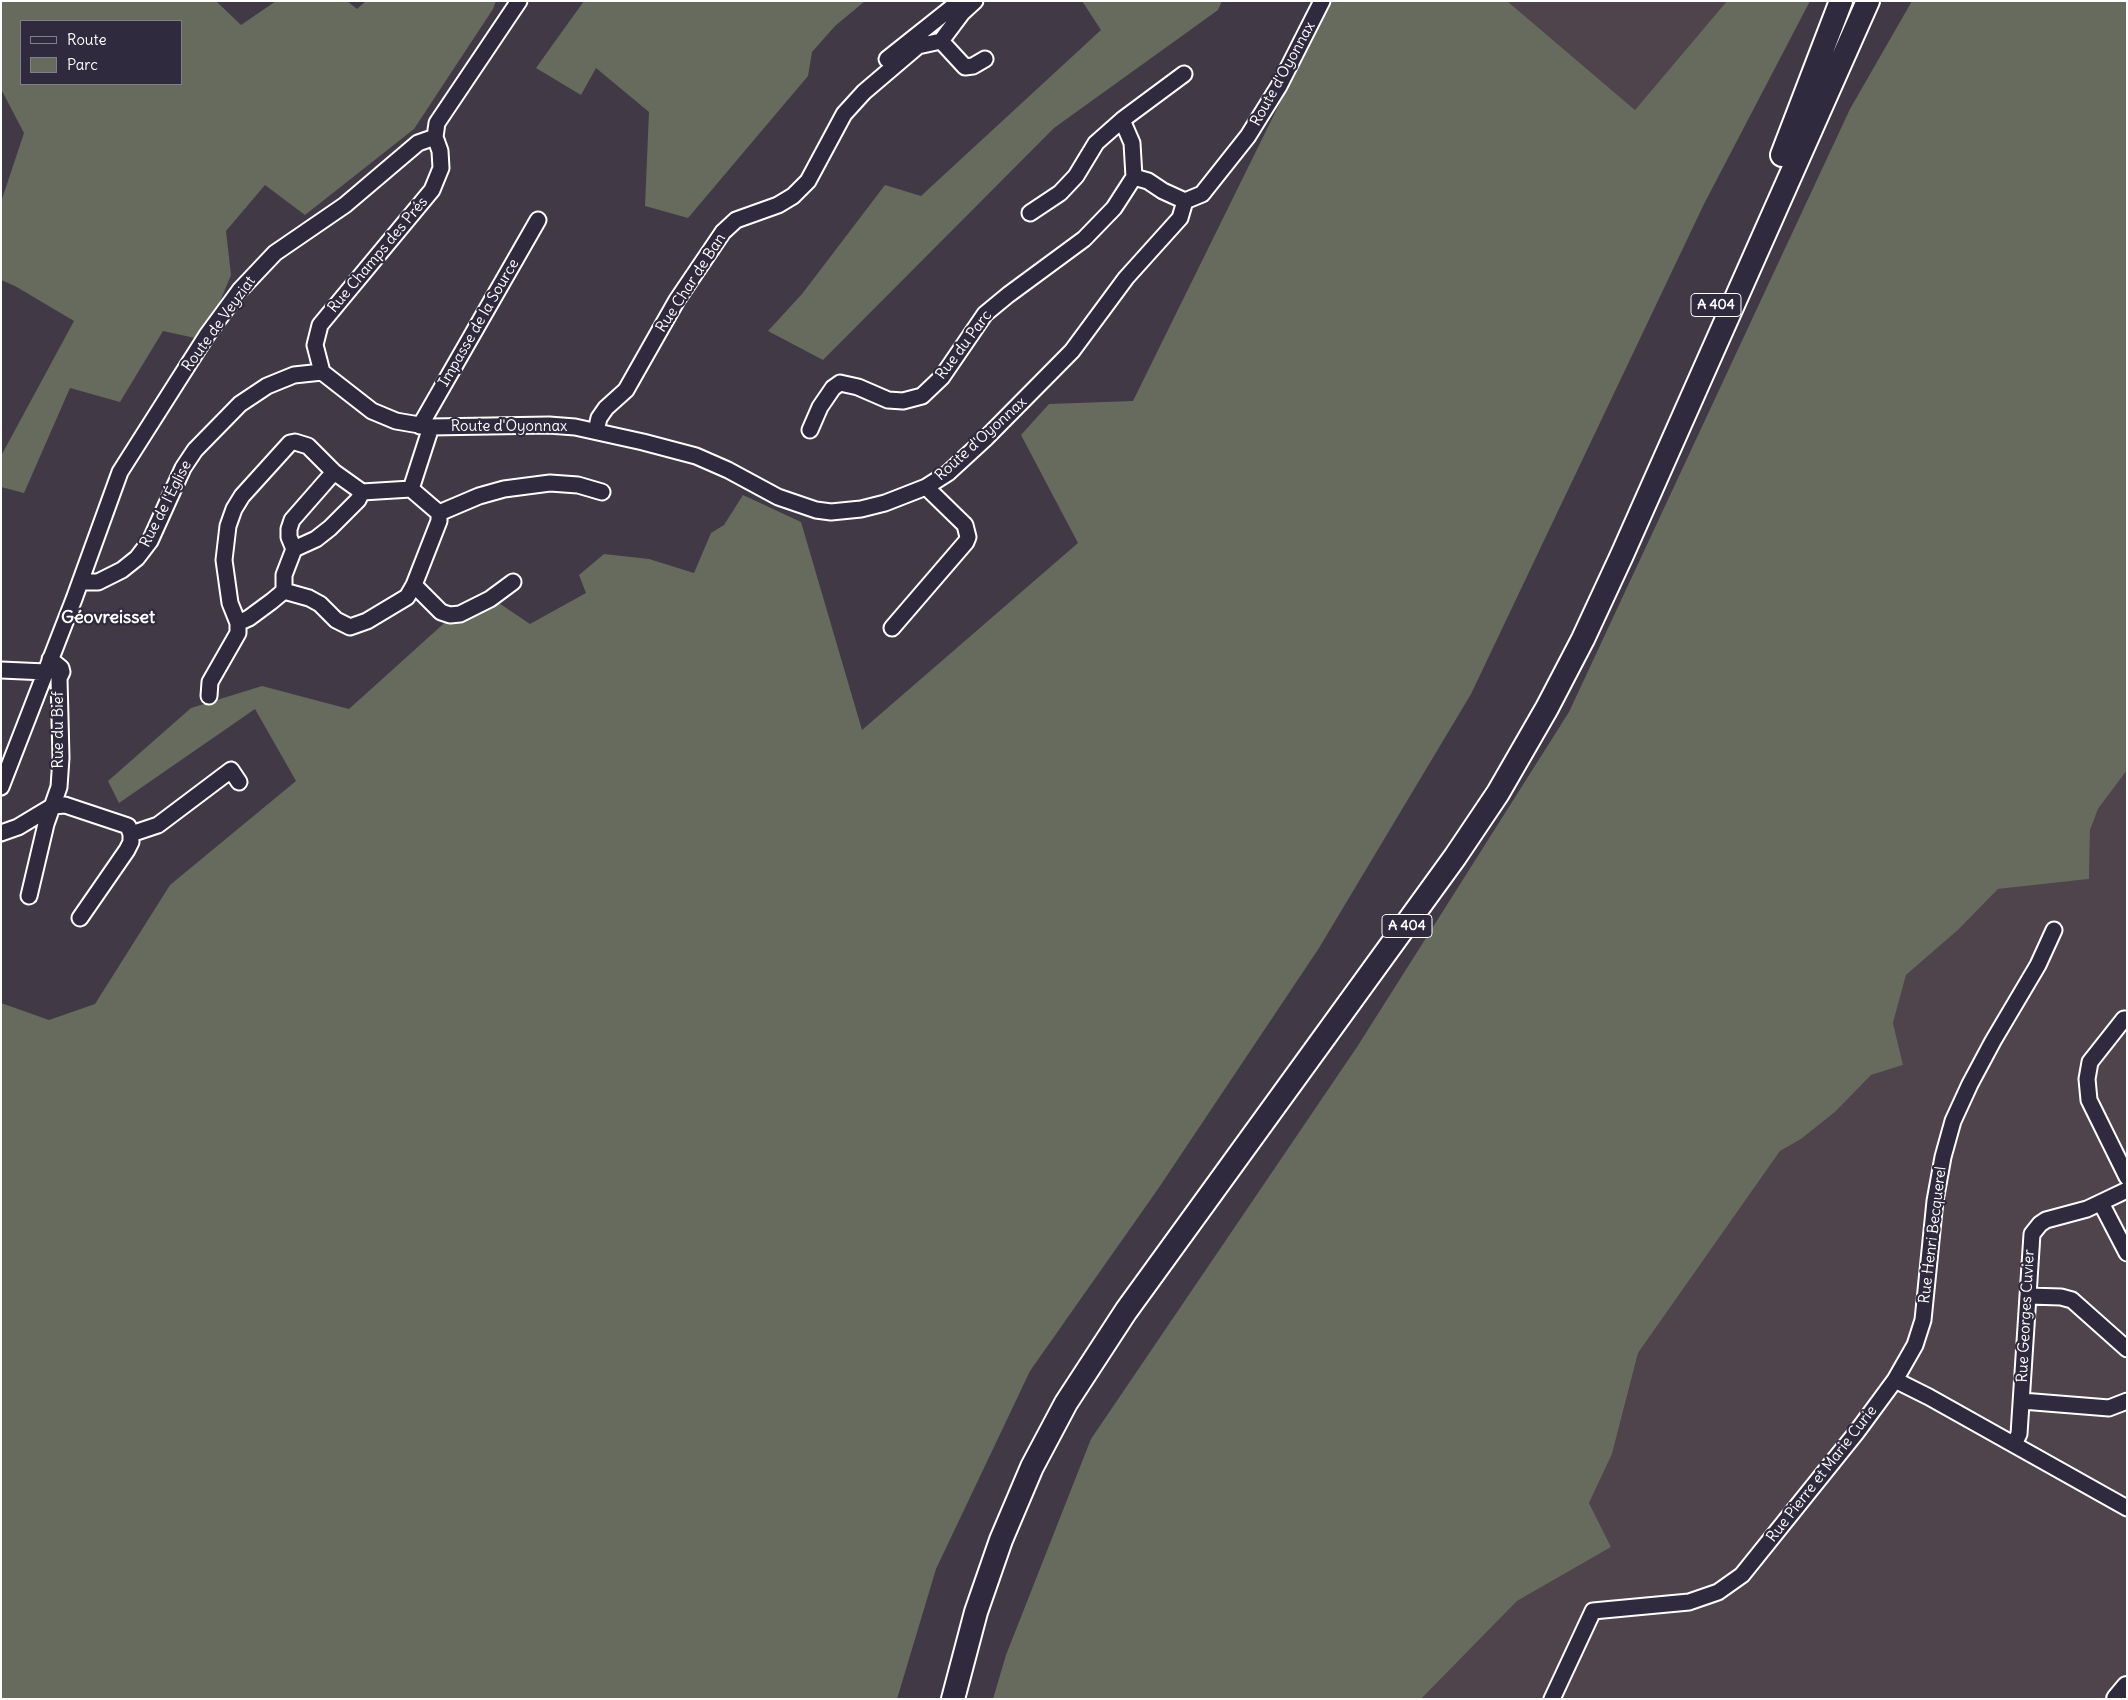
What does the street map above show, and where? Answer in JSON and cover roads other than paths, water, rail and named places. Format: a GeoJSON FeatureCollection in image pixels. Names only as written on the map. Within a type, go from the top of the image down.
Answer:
{"type":"FeatureCollection","features":[{"type":"Feature","properties":{"kind":"highway"},"geometry":{"type":"LineString","coordinates":[[1782,155],[1841,1]]}},
{"type":"Feature","properties":{"kind":"highway","name":"A 404"},"geometry":{"type":"LineString","coordinates":[[938,1699],[962,1608],[989,1530],[1022,1455],[1058,1389],[1122,1292],[1444,848],[1504,753],[1546,680],[1606,554],[1852,1]]}},
{"type":"Feature","properties":{"kind":"highway","name":"A 404"},"geometry":{"type":"LineString","coordinates":[[953,1699],[976,1612],[1001,1540],[1032,1467],[1066,1403],[1126,1311],[1455,858],[1498,793],[1547,708],[1608,587],[1868,1]]}},
{"type":"Feature","properties":{"kind":"highway"},"geometry":{"type":"LineString","coordinates":[[1814,120],[1883,1]]}},
{"type":"Feature","properties":{"kind":"main road"},"geometry":{"type":"LineString","coordinates":[[2117,1699],[2127,1687]]}},
{"type":"Feature","properties":{"kind":"street"},"geometry":{"type":"LineString","coordinates":[[435,137],[435,126],[440,117],[519,1]]}},
{"type":"Feature","properties":{"kind":"street","name":"Rue Char de Ban"},"geometry":{"type":"LineString","coordinates":[[864,92],[869,77],[876,68],[960,1]]}},
{"type":"Feature","properties":{"kind":"street"},"geometry":{"type":"LineString","coordinates":[[975,1],[962,13],[941,41],[965,67],[973,66],[984,59]]}},
{"type":"Feature","properties":{"kind":"street","name":"Route d'Oyonnax"},"geometry":{"type":"LineString","coordinates":[[322,372],[372,411],[396,421],[426,427],[549,425],[575,427],[696,456],[728,470],[778,497],[816,510],[831,512],[861,509],[885,503],[926,487],[948,473],[985,439],[1072,351],[1126,278],[1180,218],[1185,202],[1202,194],[1248,136],[1280,86],[1322,1]]}},
{"type":"Feature","properties":{"kind":"street","name":"Rue Char de Ban"},"geometry":{"type":"LineString","coordinates":[[596,431],[599,418],[606,408],[626,390],[677,300],[723,232],[736,220],[778,205],[793,196],[808,181],[844,114],[864,92],[918,46],[941,41]]}},
{"type":"Feature","properties":{"kind":"street"},"geometry":{"type":"LineString","coordinates":[[1030,212],[1060,193],[1076,176],[1096,142],[1122,120],[1184,74]]}},
{"type":"Feature","properties":{"kind":"street"},"geometry":{"type":"LineString","coordinates":[[1122,120],[1132,143],[1134,177],[1148,181],[1185,202]]}},
{"type":"Feature","properties":{"kind":"street","name":"Rue Champs des Prés"},"geometry":{"type":"LineString","coordinates":[[322,372],[315,345],[320,324],[432,190],[441,168],[440,151],[435,137]]}},
{"type":"Feature","properties":{"kind":"street","name":"Route de Veyziat"},"geometry":{"type":"LineString","coordinates":[[1,787],[120,472],[207,335],[240,290],[275,253],[345,205],[418,143],[435,137]]}},
{"type":"Feature","properties":{"kind":"street","name":"Rue du Parc"},"geometry":{"type":"LineString","coordinates":[[810,430],[820,407],[833,388],[840,384],[858,387],[888,400],[903,401],[922,396],[942,377],[984,314],[1008,294],[1084,239],[1114,208],[1134,177]]}},
{"type":"Feature","properties":{"kind":"street","name":"Impasse de la Source"},"geometry":{"type":"LineString","coordinates":[[410,489],[426,427],[538,220]]}},
{"type":"Feature","properties":{"kind":"street","name":"Rue de l'Église"},"geometry":{"type":"LineString","coordinates":[[80,582],[98,582],[122,570],[137,558],[150,541],[191,456],[240,404],[268,386],[294,375],[322,372]]}},
{"type":"Feature","properties":{"kind":"street"},"geometry":{"type":"LineString","coordinates":[[209,696],[210,682],[238,634],[238,623],[230,603],[224,560],[228,526],[234,509],[242,496],[290,443],[295,442],[308,446],[334,472],[362,492],[410,489],[439,514],[439,521],[407,597],[367,621],[350,627],[336,620],[320,604],[309,598],[284,591]]}},
{"type":"Feature","properties":{"kind":"street"},"geometry":{"type":"LineString","coordinates":[[294,549],[289,537],[292,520],[334,472]]}},
{"type":"Feature","properties":{"kind":"street"},"geometry":{"type":"LineString","coordinates":[[439,514],[479,496],[504,489],[550,483],[578,485],[602,492]]}},
{"type":"Feature","properties":{"kind":"street"},"geometry":{"type":"LineString","coordinates":[[892,628],[966,542],[968,537],[965,525],[926,487]]}},
{"type":"Feature","properties":{"kind":"street"},"geometry":{"type":"LineString","coordinates":[[284,591],[284,574],[294,549],[316,539],[330,528],[358,500],[362,492]]}},
{"type":"Feature","properties":{"kind":"street"},"geometry":{"type":"LineString","coordinates":[[414,584],[441,612],[450,615],[460,614],[490,599],[513,582]]}},
{"type":"Feature","properties":{"kind":"street"},"geometry":{"type":"LineString","coordinates":[[238,623],[249,618],[284,591]]}},
{"type":"Feature","properties":{"kind":"street"},"geometry":{"type":"LineString","coordinates":[[1,670],[48,666]]}},
{"type":"Feature","properties":{"kind":"street","name":"Rue du Bief"},"geometry":{"type":"LineString","coordinates":[[29,896],[46,824],[59,786],[61,758],[59,678],[62,672],[61,668],[48,666]]}},
{"type":"Feature","properties":{"kind":"street"},"geometry":{"type":"LineString","coordinates":[[131,834],[158,825],[231,770],[239,782]]}},
{"type":"Feature","properties":{"kind":"street"},"geometry":{"type":"LineString","coordinates":[[1,833],[18,827],[53,806],[65,805],[128,826],[131,834],[128,850],[80,918]]}},
{"type":"Feature","properties":{"kind":"street","name":"Rue Henri Becquerel"},"geometry":{"type":"LineString","coordinates":[[1896,1380],[1915,1345],[1923,1320],[1936,1201],[1943,1158],[1953,1121],[1970,1084],[2038,965],[2054,930]]}},
{"type":"Feature","properties":{"kind":"street"},"geometry":{"type":"LineString","coordinates":[[2127,1019],[2124,1018],[2090,1062],[2087,1079],[2089,1100],[2127,1177]]}},
{"type":"Feature","properties":{"kind":"street","name":"Rue Georges Cuvier"},"geometry":{"type":"LineString","coordinates":[[2014,1444],[2020,1434],[2029,1296],[2030,1240],[2036,1228],[2046,1220],[2101,1203],[2127,1190]]}},
{"type":"Feature","properties":{"kind":"street"},"geometry":{"type":"LineString","coordinates":[[2101,1203],[2127,1253]]}},
{"type":"Feature","properties":{"kind":"street"},"geometry":{"type":"LineString","coordinates":[[2029,1296],[2061,1297],[2072,1300],[2127,1348]]}},
{"type":"Feature","properties":{"kind":"street"},"geometry":{"type":"LineString","coordinates":[[1896,1380],[2127,1508]]}},
{"type":"Feature","properties":{"kind":"street","name":"Rue Pierre et Marie Curie"},"geometry":{"type":"LineString","coordinates":[[1552,1699],[1592,1611],[1689,1602],[1718,1592],[1742,1575],[1896,1380]]}},
{"type":"Feature","properties":{"kind":"street"},"geometry":{"type":"LineString","coordinates":[[2022,1401],[2109,1408],[2127,1401]]}},
{"type":"Feature","properties":{"kind":"district","name":"Géovreisset"},"geometry":{"type":"Point","coordinates":[108,618]}}]}
